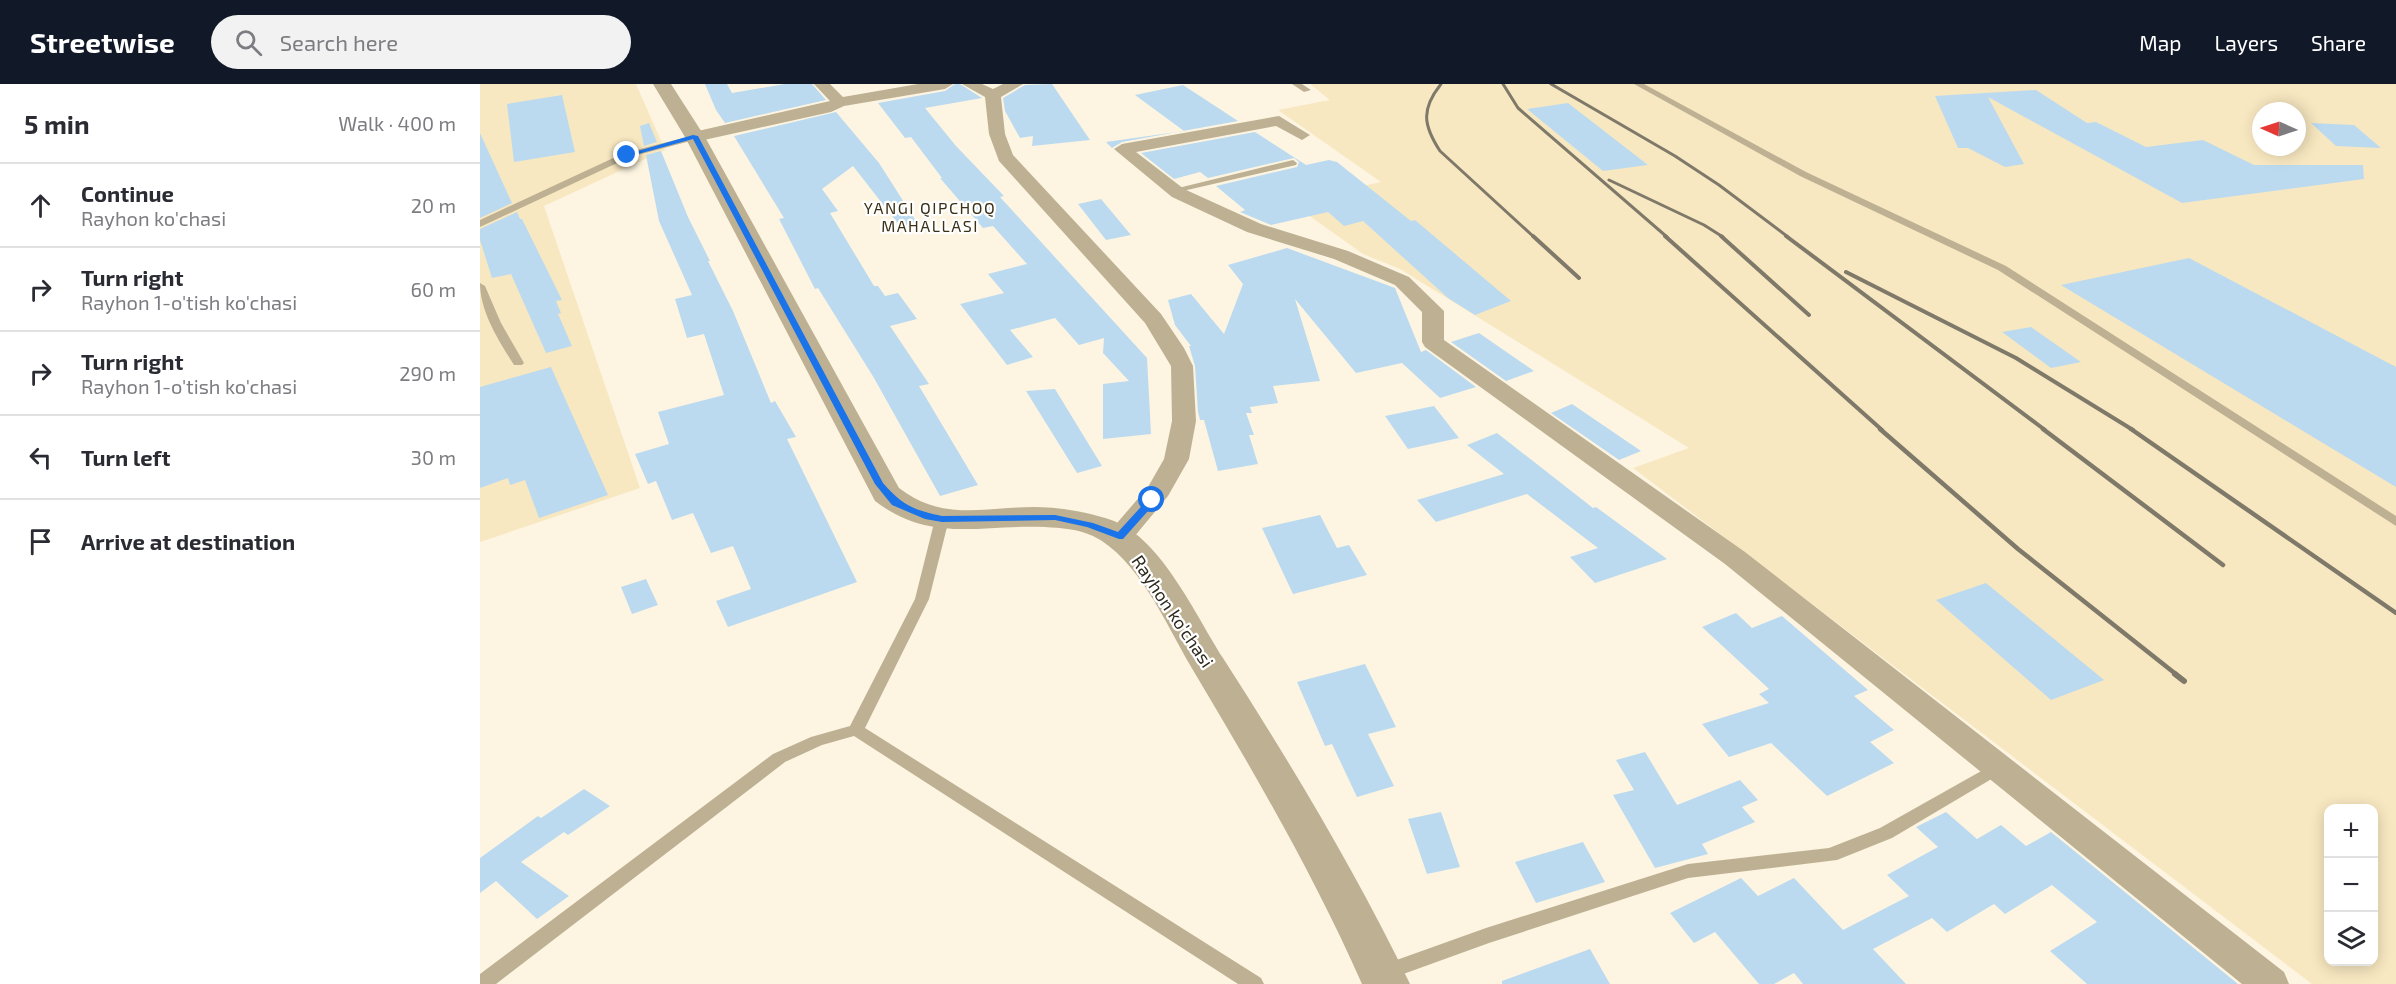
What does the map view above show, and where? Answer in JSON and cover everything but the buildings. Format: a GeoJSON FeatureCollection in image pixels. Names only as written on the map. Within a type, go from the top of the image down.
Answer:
{"type":"FeatureCollection","features":[{"type":"Feature","properties":{"kind":"street"},"geometry":{"type":"LineString","coordinates":[[662,84],[695,136],[879,484],[896,503],[925,516],[942,519],[1055,518],[1090,525],[1119,537]]}},
{"type":"Feature","properties":{"kind":"street"},"geometry":{"type":"LineString","coordinates":[[822,84],[839,102]]}},
{"type":"Feature","properties":{"kind":"street"},"geometry":{"type":"LineString","coordinates":[[695,136],[831,107],[839,102],[945,84]]}},
{"type":"Feature","properties":{"kind":"street"},"geometry":{"type":"LineString","coordinates":[[970,84],[993,95],[1015,84]]}},
{"type":"Feature","properties":{"kind":"street","name":"Rayhon ko'chasi"},"geometry":{"type":"LineString","coordinates":[[993,95],[997,135],[1005,157],[1153,319],[1170,344],[1182,368],[1185,411],[1181,452],[1152,500],[1119,537],[1157,582],[1304,821],[1344,892],[1384,979]]}},
{"type":"Feature","properties":{"kind":"street"},"geometry":{"type":"LineString","coordinates":[[1302,135],[1279,121],[1122,149],[1174,190],[1254,228],[1341,255],[1402,281],[1433,311],[1433,342],[1735,558],[2270,984]]}},
{"type":"Feature","properties":{"kind":"lane"},"geometry":{"type":"LineString","coordinates":[[1296,84],[1307,90]]}},
{"type":"Feature","properties":{"kind":"lane"},"geometry":{"type":"LineString","coordinates":[[1641,84],[1803,174],[2002,268],[2396,522]]}},
{"type":"Feature","properties":{"kind":"lane"},"geometry":{"type":"LineString","coordinates":[[480,224],[627,155],[695,136]]}},
{"type":"Feature","properties":{"kind":"lane"},"geometry":{"type":"LineString","coordinates":[[1174,190],[1293,163]]}},
{"type":"Feature","properties":{"kind":"lane"},"geometry":{"type":"LineString","coordinates":[[480,286],[495,323],[518,363]]}},
{"type":"Feature","properties":{"kind":"lane"},"geometry":{"type":"LineString","coordinates":[[481,984],[779,759],[817,741],[856,730],[922,599],[942,519]]}},
{"type":"Feature","properties":{"kind":"lane"},"geometry":{"type":"LineString","coordinates":[[856,730],[1254,984]]}},
{"type":"Feature","properties":{"kind":"lane"},"geometry":{"type":"LineString","coordinates":[[1384,979],[1497,932],[1688,871],[1831,855],[1886,833],[1999,767]]}},
{"type":"Feature","properties":{"kind":"shaded area"},"geometry":{"type":"Polygon","coordinates":[[[480,84],[636,84],[665,150],[544,206],[640,488],[480,542],[480,84]]]}},
{"type":"Feature","properties":{"kind":"shaded area"},"geometry":{"type":"Polygon","coordinates":[[[1310,84],[2396,84],[2396,984],[2312,984],[1633,468],[1689,448],[1400,269],[1363,254],[1290,202],[1381,182],[1278,110],[1330,100],[1310,84]]]}},
{"type":"Feature","properties":{"kind":"railway"},"geometry":{"type":"LineString","coordinates":[[1441,84],[1427,109],[1428,125],[1434,142],[1440,151],[1534,237]]}},
{"type":"Feature","properties":{"kind":"railway"},"geometry":{"type":"LineString","coordinates":[[1503,84],[1518,108],[1667,237]]}},
{"type":"Feature","properties":{"kind":"railway"},"geometry":{"type":"LineString","coordinates":[[1551,84],[1675,156],[1719,185],[1788,237]]}},
{"type":"Feature","properties":{"kind":"railway"},"geometry":{"type":"LineString","coordinates":[[1609,180],[1704,225],[1723,237]]}},
{"type":"Feature","properties":{"kind":"railway"},"geometry":{"type":"LineString","coordinates":[[1533,236],[1579,278]]}},
{"type":"Feature","properties":{"kind":"railway"},"geometry":{"type":"LineString","coordinates":[[1665,236],[1882,430]]}},
{"type":"Feature","properties":{"kind":"railway"},"geometry":{"type":"LineString","coordinates":[[1721,236],[1809,315]]}},
{"type":"Feature","properties":{"kind":"railway"},"geometry":{"type":"LineString","coordinates":[[1786,236],[2045,430]]}},
{"type":"Feature","properties":{"kind":"railway"},"geometry":{"type":"LineString","coordinates":[[1846,272],[2016,358],[2133,430]]}},
{"type":"Feature","properties":{"kind":"railway"},"geometry":{"type":"LineString","coordinates":[[1880,429],[2018,549],[2177,675]]}},
{"type":"Feature","properties":{"kind":"railway"},"geometry":{"type":"LineString","coordinates":[[2043,429],[2223,565]]}},
{"type":"Feature","properties":{"kind":"railway"},"geometry":{"type":"LineString","coordinates":[[2131,429],[2396,613]]}},
{"type":"Feature","properties":{"kind":"railway"},"geometry":{"type":"LineString","coordinates":[[2175,674],[2184,681]]}},
{"type":"Feature","properties":{"kind":"district","name":"YANGI QIPCHOQ MAHALLASI"},"geometry":{"type":"Point","coordinates":[930,216]}},
{"type":"Feature","properties":{"kind":"route"},"geometry":{"type":"LineString","coordinates":[[627,155],[695,136],[879,484],[896,503],[925,516],[942,519],[1038,517],[1073,520],[1119,537],[1152,500]]}}]}
